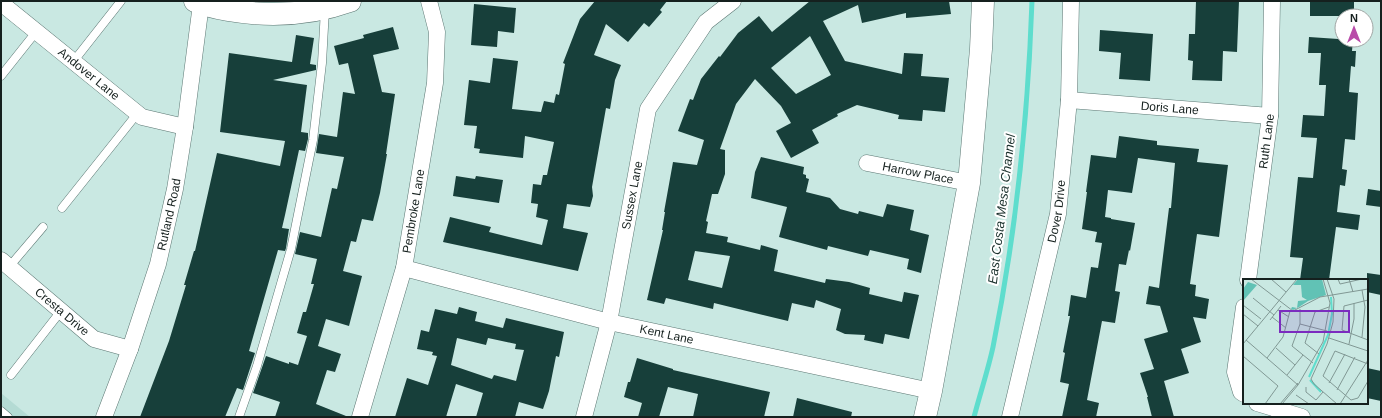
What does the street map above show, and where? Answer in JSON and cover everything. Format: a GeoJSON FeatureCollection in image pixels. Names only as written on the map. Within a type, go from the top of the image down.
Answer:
{"type":"FeatureCollection","features":[{"type":"Feature","properties":{"kind":"street"},"geometry":{"type":"LineString","coordinates":[[198,2],[215,8],[257,14],[277,15],[325,8],[350,1]]}},
{"type":"Feature","properties":{"kind":"street","name":"Pembroke Lane"},"geometry":{"type":"LineString","coordinates":[[360,417],[404,268],[436,83],[437,32],[429,1]]}},
{"type":"Feature","properties":{"kind":"street","name":"Sussex Lane"},"geometry":{"type":"LineString","coordinates":[[584,417],[609,322],[648,109],[706,22],[733,1]]}},
{"type":"Feature","properties":{"kind":"street"},"geometry":{"type":"LineString","coordinates":[[925,417],[932,390],[969,183],[981,49],[983,1]]}},
{"type":"Feature","properties":{"kind":"street","name":"Dover Drive"},"geometry":{"type":"LineString","coordinates":[[1010,417],[1058,214],[1069,100],[1071,1]]}},
{"type":"Feature","properties":{"kind":"street","name":"Ruth Lane"},"geometry":{"type":"LineString","coordinates":[[1248,279],[1270,116],[1272,1]]}},
{"type":"Feature","properties":{"kind":"street","name":"Andover Lane"},"geometry":{"type":"LineString","coordinates":[[1,2],[137,114],[142,117],[185,127]]}},
{"type":"Feature","properties":{"kind":"street","name":"Rutland Road"},"geometry":{"type":"LineString","coordinates":[[104,417],[130,349],[158,264],[175,189],[185,127],[198,2]]}},
{"type":"Feature","properties":{"kind":"street","name":"Doris Lane"},"geometry":{"type":"LineString","coordinates":[[1069,100],[1270,116]]}},
{"type":"Feature","properties":{"kind":"street","name":"Harrow Place"},"geometry":{"type":"LineString","coordinates":[[868,163],[969,183]]}},
{"type":"Feature","properties":{"kind":"street","name":"Cresta Drive"},"geometry":{"type":"LineString","coordinates":[[5,264],[94,339],[130,349]]}},
{"type":"Feature","properties":{"kind":"street","name":"Kent Lane"},"geometry":{"type":"LineString","coordinates":[[404,268],[609,322],[932,390]]}},
{"type":"Feature","properties":{"kind":"street"},"geometry":{"type":"LineString","coordinates":[[1242,393],[1235,372],[1243,314]]}},
{"type":"Feature","properties":{"kind":"street"},"geometry":{"type":"LineString","coordinates":[[1260,404],[1302,417]]}},
{"type":"Feature","properties":{"kind":"lane"},"geometry":{"type":"LineString","coordinates":[[73,62],[121,1]]}},
{"type":"Feature","properties":{"kind":"lane"},"geometry":{"type":"LineString","coordinates":[[239,417],[257,366],[291,249],[313,140],[322,63],[325,8]]}},
{"type":"Feature","properties":{"kind":"lane"},"geometry":{"type":"LineString","coordinates":[[1,76],[36,32]]}},
{"type":"Feature","properties":{"kind":"lane"},"geometry":{"type":"LineString","coordinates":[[62,208],[137,114]]}},
{"type":"Feature","properties":{"kind":"lane"},"geometry":{"type":"LineString","coordinates":[[5,264],[43,227]]}},
{"type":"Feature","properties":{"kind":"lane"},"geometry":{"type":"LineString","coordinates":[[11,375],[61,311]]}},
{"type":"Feature","properties":{"kind":"lane"},"geometry":{"type":"LineString","coordinates":[[1,411],[8,417]]}},
{"type":"Feature","properties":{"kind":"shaded area"},"geometry":{"type":"Polygon","coordinates":[[[1,393],[30,417],[1,417],[1,393]]]}},
{"type":"Feature","properties":{"kind":"building"},"geometry":{"type":"Polygon","coordinates":[[[595,1],[667,1],[660,10],[662,12],[649,27],[644,23],[628,42],[606,24],[594,55],[621,65],[615,80],[610,109],[606,108],[592,187],[593,196],[590,207],[567,204],[563,228],[588,233],[578,271],[443,242],[450,217],[491,227],[489,232],[542,245],[548,220],[536,217],[538,204],[531,203],[533,184],[541,185],[543,175],[547,175],[554,142],[525,136],[523,158],[479,153],[480,149],[474,148],[477,126],[464,125],[469,80],[490,83],[493,58],[518,61],[512,109],[541,112],[544,101],[554,103],[556,94],[559,95],[565,64],[563,63],[580,19],[595,1]]]}},
{"type":"Feature","properties":{"kind":"building"},"geometry":{"type":"Polygon","coordinates":[[[810,1],[949,1],[951,14],[906,18],[906,13],[862,23],[858,5],[823,21],[845,61],[902,74],[904,53],[923,54],[921,76],[949,78],[945,112],[923,110],[922,121],[898,119],[899,115],[857,105],[837,114],[838,116],[812,130],[819,143],[791,158],[776,131],[791,123],[781,106],[755,79],[736,104],[720,149],[725,150],[725,174],[718,194],[712,194],[706,221],[708,222],[706,233],[728,237],[727,242],[760,250],[761,245],[778,250],[774,271],[825,283],[826,279],[849,282],[870,288],[869,294],[902,302],[904,292],[919,295],[909,339],[885,334],[883,344],[864,340],[865,335],[845,334],[836,330],[841,309],[816,300],[814,308],[792,303],[788,321],[714,303],[713,309],[666,298],[664,304],[647,300],[663,230],[664,212],[673,162],[697,165],[704,140],[678,131],[690,99],[693,100],[701,79],[738,33],[759,16],[772,32],[810,1]],[[810,36],[771,68],[796,94],[831,75],[810,36]],[[695,251],[688,280],[722,288],[730,256],[695,251]]]}},
{"type":"Feature","properties":{"kind":"building"},"geometry":{"type":"Polygon","coordinates":[[[1196,1],[1239,1],[1237,52],[1223,51],[1222,81],[1192,80],[1193,61],[1188,60],[1189,34],[1195,34],[1196,1]]]}},
{"type":"Feature","properties":{"kind":"building"},"geometry":{"type":"Polygon","coordinates":[[[1354,1],[1354,8],[1334,8],[1334,16],[1310,16],[1310,2],[1354,1]]]}},
{"type":"Feature","properties":{"kind":"building"},"geometry":{"type":"Polygon","coordinates":[[[474,4],[516,8],[514,33],[498,31],[497,47],[471,45],[474,4]]]}},
{"type":"Feature","properties":{"kind":"building"},"geometry":{"type":"Polygon","coordinates":[[[393,27],[399,49],[373,55],[382,92],[395,94],[380,193],[373,221],[362,219],[356,242],[351,241],[343,271],[362,276],[349,326],[326,319],[318,346],[341,354],[335,372],[327,370],[316,404],[346,417],[275,417],[280,402],[253,393],[266,356],[289,364],[289,362],[298,365],[307,336],[297,333],[303,312],[306,312],[314,284],[311,284],[317,259],[295,254],[300,232],[321,237],[332,188],[337,189],[344,157],[316,153],[319,134],[337,137],[343,92],[355,94],[348,63],[339,65],[334,46],[364,38],[363,35],[393,27]]]}},
{"type":"Feature","properties":{"kind":"building"},"geometry":{"type":"Polygon","coordinates":[[[1100,30],[1153,34],[1150,81],[1119,79],[1121,53],[1099,51],[1100,30]]]}},
{"type":"Feature","properties":{"kind":"building"},"geometry":{"type":"Polygon","coordinates":[[[296,35],[314,38],[310,64],[316,65],[316,70],[273,80],[307,85],[301,132],[308,133],[308,139],[305,151],[299,150],[282,228],[289,229],[286,248],[285,251],[278,250],[249,351],[255,353],[243,390],[237,388],[225,417],[140,417],[169,341],[186,285],[184,285],[195,251],[217,153],[280,166],[285,141],[220,132],[229,53],[292,62],[296,35]]]}},
{"type":"Feature","properties":{"kind":"building"},"geometry":{"type":"Polygon","coordinates":[[[1309,37],[1334,39],[1334,48],[1352,48],[1352,51],[1356,51],[1355,67],[1351,66],[1349,92],[1358,93],[1355,140],[1345,139],[1342,169],[1347,170],[1345,186],[1340,185],[1337,212],[1360,215],[1358,230],[1336,227],[1329,279],[1300,279],[1303,258],[1290,257],[1298,177],[1313,178],[1317,138],[1301,137],[1303,115],[1324,116],[1326,85],[1319,85],[1321,53],[1308,53],[1309,37]]]}},
{"type":"Feature","properties":{"kind":"building"},"geometry":{"type":"Polygon","coordinates":[[[1119,136],[1157,141],[1157,145],[1199,149],[1197,162],[1228,165],[1219,237],[1197,234],[1190,284],[1196,285],[1195,296],[1209,299],[1206,319],[1193,317],[1201,342],[1181,349],[1189,373],[1164,381],[1174,417],[1152,417],[1148,397],[1140,373],[1154,369],[1144,339],[1168,332],[1160,306],[1146,304],[1149,286],[1159,288],[1169,208],[1171,208],[1175,163],[1138,158],[1132,193],[1108,190],[1105,217],[1135,223],[1126,265],[1119,264],[1115,291],[1120,292],[1115,323],[1102,321],[1087,400],[1099,403],[1096,417],[1062,417],[1069,384],[1060,382],[1065,353],[1063,352],[1070,316],[1068,316],[1071,295],[1086,298],[1091,267],[1098,268],[1102,243],[1095,242],[1097,232],[1082,229],[1091,155],[1116,158],[1119,136]]]}},
{"type":"Feature","properties":{"kind":"building"},"geometry":{"type":"Polygon","coordinates":[[[761,157],[804,167],[803,174],[809,179],[806,192],[830,198],[840,209],[858,214],[859,211],[883,217],[887,204],[914,210],[910,230],[929,235],[921,273],[907,269],[909,259],[870,250],[868,256],[828,246],[827,250],[779,237],[787,207],[751,198],[755,172],[761,157]]]}},
{"type":"Feature","properties":{"kind":"building"},"geometry":{"type":"Polygon","coordinates":[[[456,176],[475,179],[476,176],[503,180],[499,203],[453,196],[456,176]]]}},
{"type":"Feature","properties":{"kind":"building"},"geometry":{"type":"Polygon","coordinates":[[[1368,189],[1381,191],[1381,207],[1366,205],[1368,189]]]}},
{"type":"Feature","properties":{"kind":"building"},"geometry":{"type":"Polygon","coordinates":[[[1367,273],[1381,275],[1381,295],[1368,292],[1367,273]]]}},
{"type":"Feature","properties":{"kind":"building"},"geometry":{"type":"Polygon","coordinates":[[[459,307],[477,312],[475,321],[503,328],[506,318],[564,332],[559,357],[556,356],[549,391],[543,409],[519,402],[515,417],[476,417],[483,393],[456,384],[446,417],[395,417],[407,378],[428,385],[437,356],[432,355],[433,352],[417,349],[421,330],[429,332],[435,309],[457,314],[459,307]],[[457,338],[451,365],[492,379],[494,375],[516,381],[524,350],[515,349],[516,344],[488,338],[486,345],[457,338]]]}},
{"type":"Feature","properties":{"kind":"building"},"geometry":{"type":"Polygon","coordinates":[[[637,358],[673,370],[770,392],[764,417],[693,417],[698,394],[668,387],[659,417],[638,417],[642,403],[624,397],[637,358]]]}},
{"type":"Feature","properties":{"kind":"building"},"geometry":{"type":"Polygon","coordinates":[[[1368,368],[1381,371],[1381,401],[1368,398],[1368,368]]]}},
{"type":"Feature","properties":{"kind":"building"},"geometry":{"type":"Polygon","coordinates":[[[797,398],[852,412],[851,417],[793,417],[797,398]]]}},
{"type":"Feature","properties":{"kind":"waterway","name":"East Costa Mesa Channel"},"geometry":{"type":"LineString","coordinates":[[974,417],[993,347],[1008,261],[1020,175],[1032,1]]}}]}
